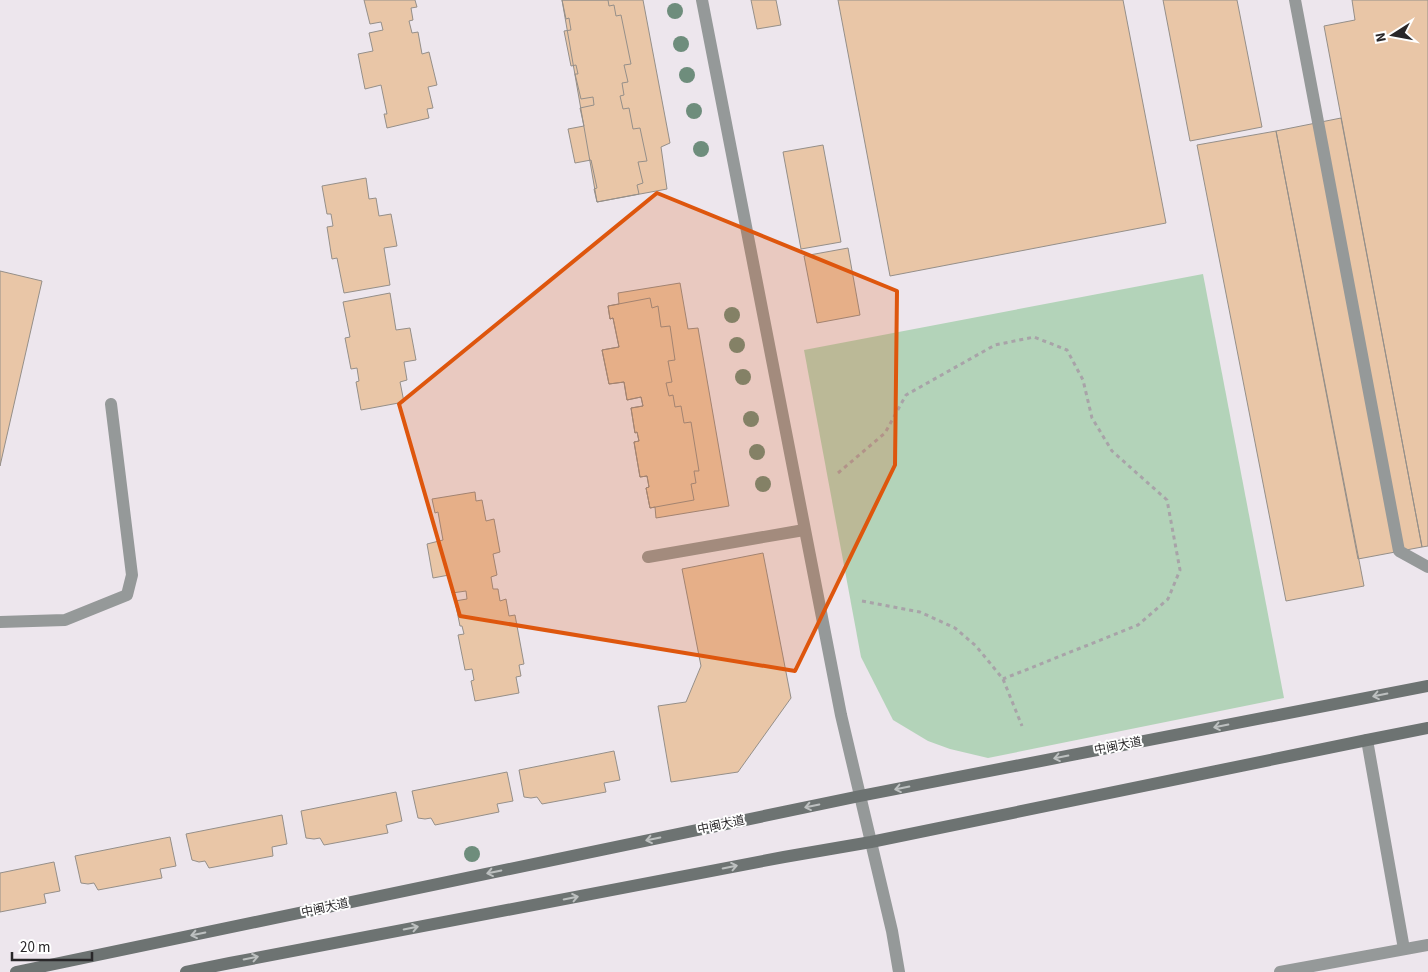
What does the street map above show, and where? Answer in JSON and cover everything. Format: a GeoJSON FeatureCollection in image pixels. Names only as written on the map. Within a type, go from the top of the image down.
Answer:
{"type":"FeatureCollection","features":[{"type":"Feature","properties":{"kind":"main road","name":"中闽大道"},"geometry":{"type":"LineString","coordinates":[[16,972],[860,796],[1428,686]]}},
{"type":"Feature","properties":{"kind":"main road"},"geometry":{"type":"LineString","coordinates":[[186,972],[230,967],[765,861],[871,842],[1428,728]]}},
{"type":"Feature","properties":{"kind":"street"},"geometry":{"type":"LineString","coordinates":[[702,0],[841,715],[892,931],[899,972]]}},
{"type":"Feature","properties":{"kind":"street"},"geometry":{"type":"LineString","coordinates":[[1295,0],[1399,551],[1428,567]]}},
{"type":"Feature","properties":{"kind":"street"},"geometry":{"type":"LineString","coordinates":[[0,622],[65,620],[126,595],[132,575],[111,404]]}},
{"type":"Feature","properties":{"kind":"street"},"geometry":{"type":"LineString","coordinates":[[648,557],[804,530]]}},
{"type":"Feature","properties":{"kind":"street"},"geometry":{"type":"LineString","coordinates":[[1367,740],[1404,949]]}},
{"type":"Feature","properties":{"kind":"street"},"geometry":{"type":"LineString","coordinates":[[1280,972],[1428,945]]}},
{"type":"Feature","properties":{"kind":"path"},"geometry":{"type":"LineString","coordinates":[[838,473],[885,434],[906,395],[995,345],[1034,337],[1067,350],[1083,380],[1092,418],[1112,451],[1168,500],[1180,570],[1168,599],[1138,625],[1003,679]]}},
{"type":"Feature","properties":{"kind":"path"},"geometry":{"type":"LineString","coordinates":[[862,601],[920,612],[954,628],[976,646],[1003,679],[1022,726]]}},
{"type":"Feature","properties":{"kind":"highlighted area"},"geometry":{"type":"Polygon","coordinates":[[[657,193],[897,291],[895,465],[795,671],[460,616],[399,404],[657,193]]]}},
{"type":"Feature","properties":{"kind":"green space"},"geometry":{"type":"Polygon","coordinates":[[[1203,274],[1284,698],[988,758],[950,749],[928,741],[893,720],[861,657],[804,350],[1203,274]]]}},
{"type":"Feature","properties":{"kind":"building"},"geometry":{"type":"Polygon","coordinates":[[[364,0],[415,0],[417,7],[411,8],[413,20],[409,21],[412,33],[418,32],[422,54],[429,52],[437,85],[428,87],[433,108],[427,109],[429,118],[387,128],[384,114],[387,114],[381,85],[365,89],[358,54],[373,51],[369,33],[383,30],[381,22],[370,24],[364,0]]]}},
{"type":"Feature","properties":{"kind":"building"},"geometry":{"type":"Polygon","coordinates":[[[562,0],[608,0],[609,6],[614,5],[616,16],[621,15],[631,64],[624,65],[628,82],[622,83],[624,95],[620,96],[623,109],[629,108],[633,129],[640,128],[647,161],[638,162],[643,183],[637,185],[639,194],[597,202],[594,189],[597,188],[591,160],[575,163],[568,129],[584,126],[580,108],[594,105],[593,97],[581,99],[575,74],[578,74],[576,65],[571,66],[564,31],[571,30],[569,18],[566,19],[562,0]]]}},
{"type":"Feature","properties":{"kind":"building"},"geometry":{"type":"Polygon","coordinates":[[[562,0],[643,0],[670,143],[661,147],[667,189],[597,202],[562,0]]]}},
{"type":"Feature","properties":{"kind":"building"},"geometry":{"type":"Polygon","coordinates":[[[751,0],[776,0],[781,25],[757,29],[751,0]]]}},
{"type":"Feature","properties":{"kind":"building"},"geometry":{"type":"Polygon","coordinates":[[[838,0],[1123,0],[1166,223],[890,276],[838,0]]]}},
{"type":"Feature","properties":{"kind":"building"},"geometry":{"type":"Polygon","coordinates":[[[1163,0],[1237,0],[1262,127],[1190,141],[1163,0]]]}},
{"type":"Feature","properties":{"kind":"building"},"geometry":{"type":"Polygon","coordinates":[[[1352,0],[1428,0],[1428,546],[1422,547],[1324,26],[1355,20],[1352,0]]]}},
{"type":"Feature","properties":{"kind":"building"},"geometry":{"type":"Polygon","coordinates":[[[1341,118],[1422,547],[1358,559],[1276,131],[1341,118]]]}},
{"type":"Feature","properties":{"kind":"building"},"geometry":{"type":"Polygon","coordinates":[[[1276,131],[1364,586],[1286,601],[1197,145],[1276,131]]]}},
{"type":"Feature","properties":{"kind":"building"},"geometry":{"type":"Polygon","coordinates":[[[823,145],[841,242],[801,249],[783,152],[823,145]]]}},
{"type":"Feature","properties":{"kind":"building"},"geometry":{"type":"Polygon","coordinates":[[[366,178],[369,199],[376,198],[379,216],[391,214],[397,246],[384,248],[390,285],[344,293],[337,258],[332,259],[327,227],[333,226],[331,214],[327,214],[322,186],[366,178]]]}},
{"type":"Feature","properties":{"kind":"building"},"geometry":{"type":"Polygon","coordinates":[[[848,248],[860,315],[817,323],[804,256],[848,248]]]}},
{"type":"Feature","properties":{"kind":"building"},"geometry":{"type":"Polygon","coordinates":[[[0,271],[42,281],[0,466],[0,271]]]}},
{"type":"Feature","properties":{"kind":"building"},"geometry":{"type":"Polygon","coordinates":[[[680,283],[688,329],[698,328],[729,506],[656,518],[655,507],[650,508],[646,488],[649,487],[647,476],[640,477],[634,442],[639,441],[637,432],[635,433],[631,408],[643,406],[641,397],[627,400],[624,382],[609,384],[602,350],[619,347],[613,318],[610,319],[608,306],[619,304],[618,293],[680,283]]]}},
{"type":"Feature","properties":{"kind":"building"},"geometry":{"type":"Polygon","coordinates":[[[390,293],[396,330],[410,328],[416,360],[404,362],[407,380],[400,382],[404,402],[361,410],[356,382],[359,381],[357,368],[351,369],[345,338],[350,337],[343,302],[390,293]]]}},
{"type":"Feature","properties":{"kind":"building"},"geometry":{"type":"Polygon","coordinates":[[[650,298],[652,308],[658,306],[661,327],[670,326],[675,360],[668,361],[672,382],[666,383],[669,396],[673,395],[675,407],[681,406],[684,423],[691,422],[699,471],[694,471],[696,483],[691,484],[694,500],[650,508],[646,488],[649,487],[647,476],[640,477],[634,442],[639,441],[637,432],[635,433],[631,408],[643,406],[641,397],[627,400],[624,382],[609,384],[602,350],[619,347],[613,318],[610,319],[608,306],[650,298]]]}},
{"type":"Feature","properties":{"kind":"building"},"geometry":{"type":"Polygon","coordinates":[[[475,492],[476,501],[482,500],[486,521],[494,519],[500,552],[493,554],[497,575],[491,577],[493,589],[498,589],[500,601],[506,599],[509,616],[515,615],[524,664],[519,665],[521,676],[516,677],[519,693],[475,701],[471,681],[474,680],[472,669],[465,670],[458,635],[464,634],[462,626],[460,626],[455,601],[467,599],[466,591],[452,593],[449,575],[433,578],[427,544],[443,540],[438,512],[435,513],[432,499],[475,492]]]}},
{"type":"Feature","properties":{"kind":"building"},"geometry":{"type":"Polygon","coordinates":[[[763,553],[791,698],[738,772],[671,782],[658,706],[686,702],[701,666],[682,569],[763,553]]]}},
{"type":"Feature","properties":{"kind":"building"},"geometry":{"type":"Polygon","coordinates":[[[614,751],[620,780],[604,783],[606,792],[542,804],[537,797],[524,797],[519,770],[614,751]]]}},
{"type":"Feature","properties":{"kind":"building"},"geometry":{"type":"Polygon","coordinates":[[[507,772],[513,801],[497,804],[499,812],[435,825],[431,818],[418,818],[412,791],[507,772]]]}},
{"type":"Feature","properties":{"kind":"building"},"geometry":{"type":"Polygon","coordinates":[[[396,792],[402,821],[386,825],[388,833],[324,845],[320,838],[306,838],[301,811],[396,792]]]}},
{"type":"Feature","properties":{"kind":"building"},"geometry":{"type":"Polygon","coordinates":[[[282,815],[287,844],[272,847],[273,856],[209,868],[205,861],[192,860],[186,834],[282,815]]]}},
{"type":"Feature","properties":{"kind":"building"},"geometry":{"type":"Polygon","coordinates":[[[170,837],[176,866],[160,869],[162,878],[98,890],[94,883],[81,883],[75,856],[170,837]]]}},
{"type":"Feature","properties":{"kind":"building"},"geometry":{"type":"Polygon","coordinates":[[[54,862],[60,891],[44,894],[46,903],[0,912],[0,873],[54,862]]]}}]}
